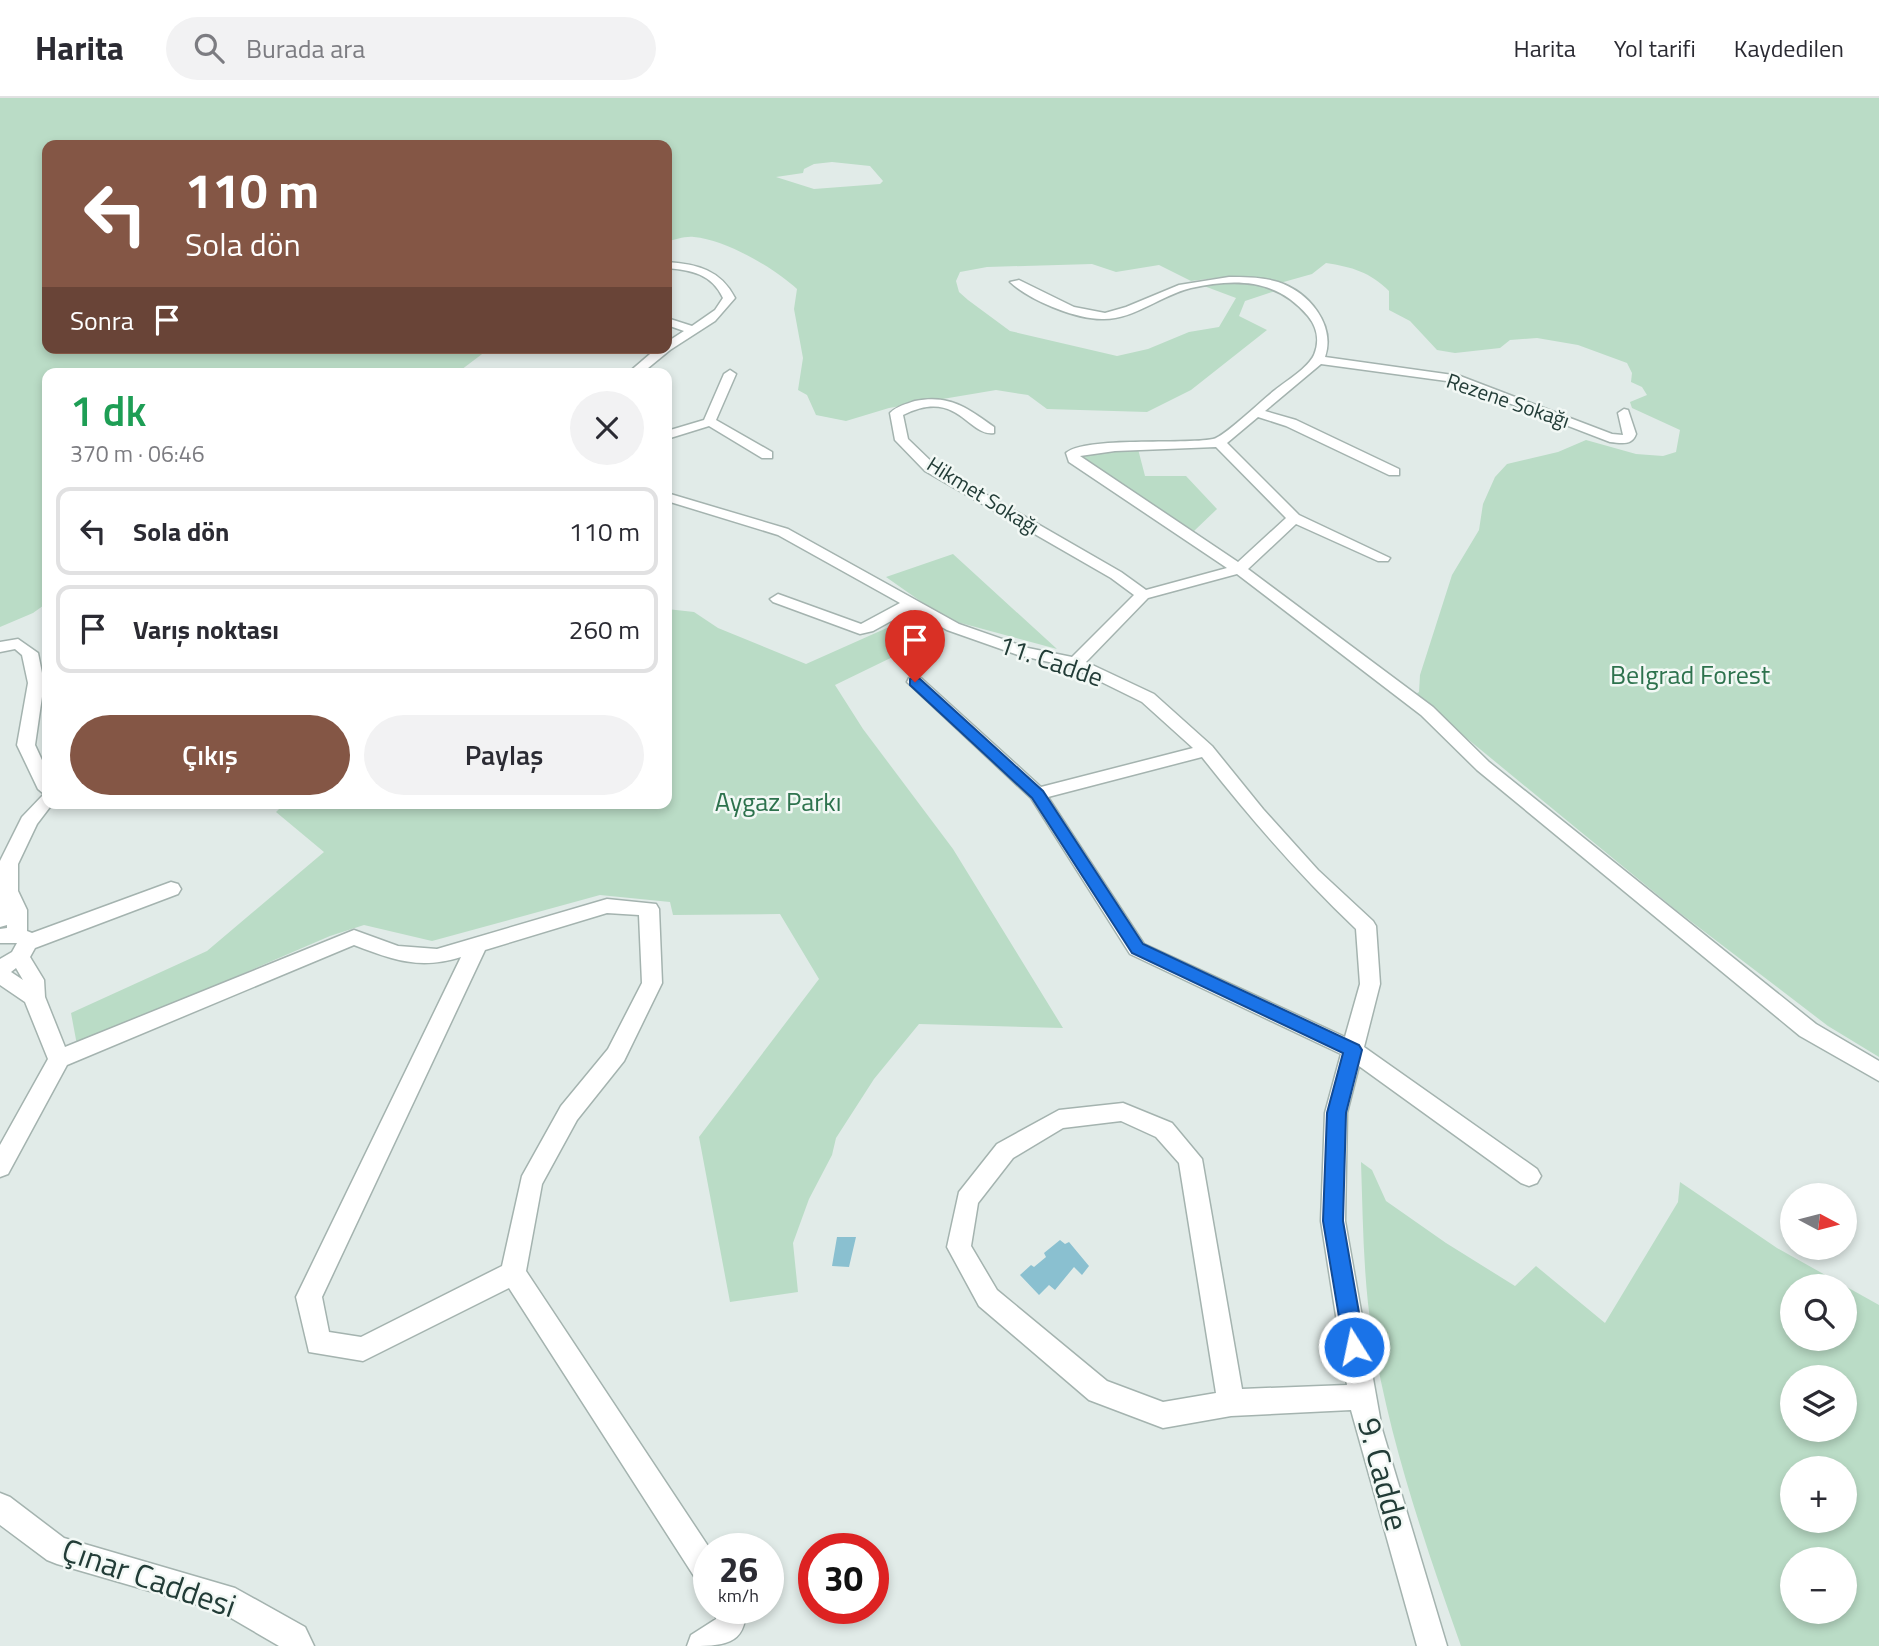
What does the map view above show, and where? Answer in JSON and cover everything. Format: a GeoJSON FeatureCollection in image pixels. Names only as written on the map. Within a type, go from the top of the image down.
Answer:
{"type":"FeatureCollection","features":[{"type":"Feature","properties":{"kind":"street"},"geometry":{"type":"LineString","coordinates":[[672,266],[703,270],[721,282],[729,298],[726,307],[712,319],[672,343]]}},
{"type":"Feature","properties":{"kind":"street"},"geometry":{"type":"LineString","coordinates":[[1015,282],[1049,302],[1090,315],[1108,316],[1172,290],[1210,281],[1243,281],[1288,290],[1320,323],[1325,341],[1318,360],[1219,443],[1115,447],[1073,453],[1074,459],[1239,569],[1427,711],[1483,766],[1808,1030],[1879,1072]]}},
{"type":"Feature","properties":{"kind":"street"},"geometry":{"type":"LineString","coordinates":[[672,323],[691,330]]}},
{"type":"Feature","properties":{"kind":"street"},"geometry":{"type":"LineString","coordinates":[[640,368],[657,354]]}},
{"type":"Feature","properties":{"kind":"street","name":"Rezene Sokağı"},"geometry":{"type":"LineString","coordinates":[[1318,360],[1456,379],[1610,438],[1628,439],[1630,434],[1624,413]]}},
{"type":"Feature","properties":{"kind":"street"},"geometry":{"type":"LineString","coordinates":[[709,422],[730,374]]}},
{"type":"Feature","properties":{"kind":"street","name":"Hikmet Sokağı"},"geometry":{"type":"LineString","coordinates":[[989,430],[957,407],[941,403],[905,407],[896,413],[902,440],[930,468],[1116,575],[1143,594]]}},
{"type":"Feature","properties":{"kind":"street"},"geometry":{"type":"LineString","coordinates":[[1257,412],[1291,423],[1394,472]]}},
{"type":"Feature","properties":{"kind":"street"},"geometry":{"type":"LineString","coordinates":[[672,433],[709,422],[719,425],[767,455]]}},
{"type":"Feature","properties":{"kind":"street"},"geometry":{"type":"LineString","coordinates":[[1219,443],[1294,518],[1383,558]]}},
{"type":"Feature","properties":{"kind":"street","name":"11. Cadde"},"geometry":{"type":"LineString","coordinates":[[672,498],[783,532],[953,627],[1024,652],[1076,663],[1148,698],[1206,750],[1256,813],[1311,875],[1366,926],[1370,985],[1353,1050]]}},
{"type":"Feature","properties":{"kind":"street"},"geometry":{"type":"LineString","coordinates":[[1076,663],[1143,594],[1239,569],[1294,518]]}},
{"type":"Feature","properties":{"kind":"street"},"geometry":{"type":"LineString","coordinates":[[778,599],[860,629],[867,628],[910,604]]}},
{"type":"Feature","properties":{"kind":"street"},"geometry":{"type":"LineString","coordinates":[[0,647],[18,644],[30,653],[36,683],[26,745],[42,780]]}},
{"type":"Feature","properties":{"kind":"street"},"geometry":{"type":"LineString","coordinates":[[915,682],[1037,794],[1138,949],[1353,1050],[1529,1176]]}},
{"type":"Feature","properties":{"kind":"street"},"geometry":{"type":"LineString","coordinates":[[1037,794],[1206,750]]}},
{"type":"Feature","properties":{"kind":"street"},"geometry":{"type":"LineString","coordinates":[[42,805],[29,821],[4,865],[8,891],[17,910],[16,943],[34,980],[34,997],[59,1059]]}},
{"type":"Feature","properties":{"kind":"street"},"geometry":{"type":"LineString","coordinates":[[0,968],[16,943],[171,889]]}},
{"type":"Feature","properties":{"kind":"street"},"geometry":{"type":"LineString","coordinates":[[0,920],[8,891]]}},
{"type":"Feature","properties":{"kind":"street"},"geometry":{"type":"LineString","coordinates":[[0,1167],[59,1059],[354,936],[396,953],[437,957],[607,906],[649,909],[652,983],[616,1055],[569,1113],[530,1184],[513,1273],[693,1549]]}},
{"type":"Feature","properties":{"kind":"street"},"geometry":{"type":"LineString","coordinates":[[477,945],[309,1297],[318,1343],[363,1349],[513,1273]]}},
{"type":"Feature","properties":{"kind":"street"},"geometry":{"type":"LineString","coordinates":[[0,975],[34,997]]}},
{"type":"Feature","properties":{"kind":"street","name":"9. Cadde"},"geometry":{"type":"LineString","coordinates":[[1353,1050],[1336,1113],[1333,1221],[1368,1429],[1432,1646]]}},
{"type":"Feature","properties":{"kind":"street"},"geometry":{"type":"LineString","coordinates":[[1231,1403],[1190,1159],[1164,1130],[1123,1112],[1059,1119],[1005,1151],[967,1199],[959,1247],[988,1298],[1098,1391],[1163,1415],[1231,1403],[1363,1397]]}},
{"type":"Feature","properties":{"kind":"street","name":"Çınar Caddesi"},"geometry":{"type":"LineString","coordinates":[[0,1507],[57,1550],[225,1598],[294,1638],[299,1646]]}},
{"type":"Feature","properties":{"kind":"street"},"geometry":{"type":"LineString","coordinates":[[702,1646],[725,1624]]}},
{"type":"Feature","properties":{"kind":"green space","name":"Belgrad Forest"},"geometry":{"type":"Polygon","coordinates":[[[0,98],[1879,98],[1879,1057],[1828,1026],[1676,910],[1414,695],[1419,692],[1420,675],[1452,575],[1479,530],[1483,504],[1495,477],[1507,464],[1558,452],[1586,440],[1636,454],[1663,456],[1676,452],[1680,430],[1632,408],[1630,402],[1647,395],[1642,387],[1631,382],[1632,373],[1627,363],[1578,345],[1537,338],[1510,340],[1500,348],[1455,353],[1437,350],[1410,321],[1389,310],[1389,291],[1368,275],[1344,266],[1326,263],[1312,274],[1280,283],[1224,277],[1191,281],[1159,265],[1116,272],[1092,264],[987,267],[960,272],[956,281],[959,292],[1010,331],[1117,356],[1148,349],[1189,332],[1219,327],[1236,298],[1204,286],[1241,282],[1278,290],[1245,301],[1239,316],[1267,330],[1191,390],[1147,412],[1047,409],[1028,395],[996,390],[889,408],[846,421],[816,415],[807,395],[798,390],[803,358],[794,309],[797,289],[762,264],[720,243],[694,237],[672,240],[672,140],[42,140],[42,354],[482,354],[464,368],[42,368],[42,607],[0,627],[0,98]],[[832,162],[814,164],[804,169],[803,173],[776,177],[814,189],[880,184],[883,181],[870,166],[832,162]]]}},
{"type":"Feature","properties":{"kind":"green space"},"geometry":{"type":"Polygon","coordinates":[[[1138,449],[1145,476],[1186,476],[1217,509],[1194,531],[1084,460],[1084,456],[1138,449]]]}},
{"type":"Feature","properties":{"kind":"green space"},"geometry":{"type":"Polygon","coordinates":[[[953,554],[1057,649],[957,622],[923,603],[886,577],[953,554]]]}},
{"type":"Feature","properties":{"kind":"green space","name":"Aygaz Parkı"},"geometry":{"type":"Polygon","coordinates":[[[672,610],[694,612],[718,628],[806,664],[916,615],[942,633],[835,685],[863,729],[953,849],[1063,1028],[919,1024],[874,1079],[836,1138],[832,1155],[809,1199],[793,1243],[798,1292],[730,1302],[699,1137],[819,979],[780,914],[673,915],[670,902],[600,895],[432,941],[364,925],[330,936],[77,1045],[71,1013],[207,951],[324,852],[276,812],[279,809],[672,809],[672,610]]]}},
{"type":"Feature","properties":{"kind":"green space"},"geometry":{"type":"Polygon","coordinates":[[[1361,1162],[1372,1170],[1386,1201],[1446,1243],[1515,1286],[1536,1266],[1605,1323],[1678,1202],[1680,1182],[1780,1250],[1780,1260],[1798,1260],[1824,1274],[1780,1274],[1780,1351],[1857,1351],[1857,1293],[1879,1305],[1879,1646],[1461,1646],[1409,1491],[1388,1413],[1372,1333],[1364,1248],[1361,1162]]]}},
{"type":"Feature","properties":{"kind":"water"},"geometry":{"type":"Polygon","coordinates":[[[837,1237],[856,1237],[849,1267],[832,1266],[837,1237]]]}},
{"type":"Feature","properties":{"kind":"water"},"geometry":{"type":"Polygon","coordinates":[[[1060,1240],[1065,1244],[1069,1242],[1089,1266],[1082,1275],[1074,1267],[1055,1290],[1049,1285],[1039,1295],[1020,1275],[1046,1257],[1044,1253],[1060,1240]]]}},
{"type":"Feature","properties":{"kind":"route"},"geometry":{"type":"LineString","coordinates":[[915,682],[1037,794],[1138,949],[1353,1050],[1336,1113],[1333,1221],[1354,1347]]}}]}
